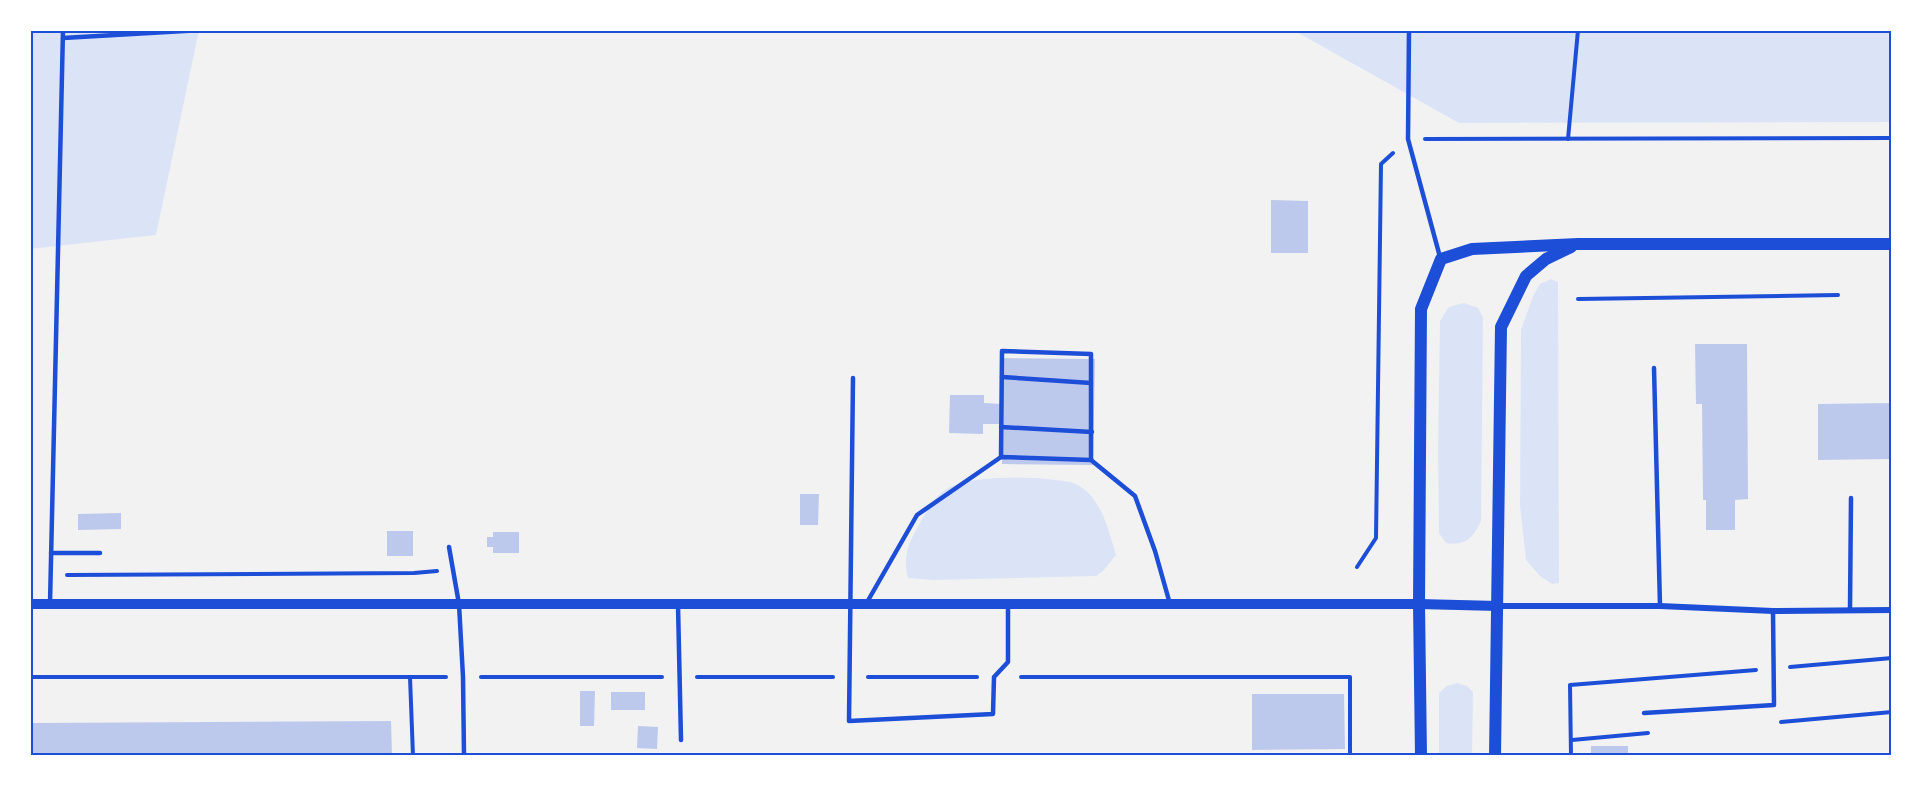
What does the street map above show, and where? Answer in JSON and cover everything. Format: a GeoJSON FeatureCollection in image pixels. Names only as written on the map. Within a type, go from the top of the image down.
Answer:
{"type":"FeatureCollection","features":[{"type":"Feature","properties":{"kind":"main road"},"geometry":{"type":"LineString","coordinates":[[1495,756],[1501,327],[1526,276],[1546,259],[1578,244]]}},
{"type":"Feature","properties":{"kind":"main road"},"geometry":{"type":"LineString","coordinates":[[1421,756],[1419,604],[1421,309],[1441,259],[1472,249],[1578,244],[1892,244]]}},
{"type":"Feature","properties":{"kind":"street"},"geometry":{"type":"LineString","coordinates":[[30,604],[1419,604],[1660,606],[1773,611],[1892,610]]}},
{"type":"Feature","properties":{"kind":"lane"},"geometry":{"type":"LineString","coordinates":[[50,604],[63,30]]}},
{"type":"Feature","properties":{"kind":"lane"},"geometry":{"type":"LineString","coordinates":[[63,38],[202,30]]}},
{"type":"Feature","properties":{"kind":"lane"},"geometry":{"type":"LineString","coordinates":[[1409,30],[1408,139],[1441,259]]}},
{"type":"Feature","properties":{"kind":"lane"},"geometry":{"type":"LineString","coordinates":[[1001,457],[1002,351],[1091,354],[1091,460]]}},
{"type":"Feature","properties":{"kind":"lane"},"geometry":{"type":"LineString","coordinates":[[1654,368],[1660,606]]}},
{"type":"Feature","properties":{"kind":"lane"},"geometry":{"type":"LineString","coordinates":[[1002,377],[1091,382]]}},
{"type":"Feature","properties":{"kind":"lane"},"geometry":{"type":"LineString","coordinates":[[853,378],[849,721],[993,714],[994,676],[1008,662],[1008,604]]}},
{"type":"Feature","properties":{"kind":"lane"},"geometry":{"type":"LineString","coordinates":[[1001,427],[1092,432]]}},
{"type":"Feature","properties":{"kind":"lane"},"geometry":{"type":"LineString","coordinates":[[866,604],[917,515],[1001,457],[1091,460],[1135,496],[1155,551],[1170,604]]}},
{"type":"Feature","properties":{"kind":"lane"},"geometry":{"type":"LineString","coordinates":[[1850,610],[1851,498]]}},
{"type":"Feature","properties":{"kind":"lane"},"geometry":{"type":"LineString","coordinates":[[448,547],[459,604],[464,756]]}},
{"type":"Feature","properties":{"kind":"lane"},"geometry":{"type":"LineString","coordinates":[[51,552],[100,552]]}},
{"type":"Feature","properties":{"kind":"lane"},"geometry":{"type":"LineString","coordinates":[[678,604],[681,740]]}},
{"type":"Feature","properties":{"kind":"lane"},"geometry":{"type":"LineString","coordinates":[[1644,713],[1774,705],[1773,611]]}},
{"type":"Feature","properties":{"kind":"path"},"geometry":{"type":"LineString","coordinates":[[1578,30],[1568,139],[1892,138]]}},
{"type":"Feature","properties":{"kind":"path"},"geometry":{"type":"LineString","coordinates":[[1578,299],[1838,295]]}},
{"type":"Feature","properties":{"kind":"path"},"geometry":{"type":"LineString","coordinates":[[50,575],[414,573],[453,570]]}},
{"type":"Feature","properties":{"kind":"path"},"geometry":{"type":"LineString","coordinates":[[1571,756],[1570,685],[1892,658]]}},
{"type":"Feature","properties":{"kind":"path"},"geometry":{"type":"LineString","coordinates":[[30,677],[1350,676],[1350,756]]}},
{"type":"Feature","properties":{"kind":"path"},"geometry":{"type":"LineString","coordinates":[[410,677],[413,756]]}},
{"type":"Feature","properties":{"kind":"shaded area"},"geometry":{"type":"Polygon","coordinates":[[[30,30],[199,30],[156,235],[30,249],[30,30]]]}},
{"type":"Feature","properties":{"kind":"shaded area"},"geometry":{"type":"Polygon","coordinates":[[[1293,30],[1892,30],[1892,122],[1459,123],[1293,30]]]}},
{"type":"Feature","properties":{"kind":"shaded area"},"geometry":{"type":"Polygon","coordinates":[[[1551,279],[1558,282],[1559,583],[1552,584],[1540,576],[1526,560],[1520,506],[1521,330],[1533,296],[1540,284],[1551,279]]]}},
{"type":"Feature","properties":{"kind":"shaded area"},"geometry":{"type":"Polygon","coordinates":[[[1464,303],[1478,308],[1483,317],[1481,521],[1468,540],[1453,544],[1446,543],[1439,533],[1440,321],[1449,307],[1464,303]]]}},
{"type":"Feature","properties":{"kind":"shaded area"},"geometry":{"type":"Polygon","coordinates":[[[1037,478],[1070,482],[1089,493],[1096,502],[1106,522],[1116,555],[1103,571],[1096,576],[933,580],[908,578],[906,559],[910,542],[926,512],[939,495],[959,484],[972,481],[1037,478]]]}},
{"type":"Feature","properties":{"kind":"shaded area"},"geometry":{"type":"Polygon","coordinates":[[[1457,683],[1467,686],[1473,692],[1472,756],[1439,756],[1439,693],[1447,686],[1457,683]]]}},
{"type":"Feature","properties":{"kind":"building"},"geometry":{"type":"Polygon","coordinates":[[[1271,200],[1308,201],[1308,253],[1271,253],[1271,200]]]}},
{"type":"Feature","properties":{"kind":"building"},"geometry":{"type":"Polygon","coordinates":[[[1695,344],[1747,344],[1748,499],[1735,500],[1735,530],[1706,530],[1706,500],[1703,500],[1702,404],[1696,404],[1695,344]]]}},
{"type":"Feature","properties":{"kind":"building"},"geometry":{"type":"Polygon","coordinates":[[[1002,358],[1095,359],[1093,465],[1002,464],[1003,424],[983,424],[983,434],[949,433],[950,395],[984,395],[984,403],[1002,404],[1002,358]]]}},
{"type":"Feature","properties":{"kind":"building"},"geometry":{"type":"Polygon","coordinates":[[[1892,403],[1892,459],[1818,460],[1818,404],[1892,403]]]}},
{"type":"Feature","properties":{"kind":"building"},"geometry":{"type":"Polygon","coordinates":[[[800,494],[819,494],[818,525],[800,525],[800,494]]]}},
{"type":"Feature","properties":{"kind":"building"},"geometry":{"type":"Polygon","coordinates":[[[121,513],[121,529],[78,530],[78,514],[121,513]]]}},
{"type":"Feature","properties":{"kind":"building"},"geometry":{"type":"Polygon","coordinates":[[[387,531],[413,531],[413,556],[387,556],[387,531]]]}},
{"type":"Feature","properties":{"kind":"building"},"geometry":{"type":"Polygon","coordinates":[[[493,532],[519,532],[519,553],[493,553],[493,547],[487,547],[487,537],[493,537],[493,532]]]}},
{"type":"Feature","properties":{"kind":"building"},"geometry":{"type":"Polygon","coordinates":[[[580,691],[595,691],[594,726],[580,726],[580,691]]]}},
{"type":"Feature","properties":{"kind":"building"},"geometry":{"type":"Polygon","coordinates":[[[611,692],[645,692],[645,710],[611,710],[611,692]]]}},
{"type":"Feature","properties":{"kind":"building"},"geometry":{"type":"Polygon","coordinates":[[[1252,694],[1344,694],[1345,749],[1252,750],[1252,694]]]}},
{"type":"Feature","properties":{"kind":"building"},"geometry":{"type":"Polygon","coordinates":[[[391,721],[392,756],[30,756],[30,723],[391,721]]]}},
{"type":"Feature","properties":{"kind":"building"},"geometry":{"type":"Polygon","coordinates":[[[638,726],[658,727],[657,749],[637,748],[638,726]]]}},
{"type":"Feature","properties":{"kind":"building"},"geometry":{"type":"Polygon","coordinates":[[[1591,746],[1628,746],[1628,756],[1591,756],[1591,746]]]}}]}
